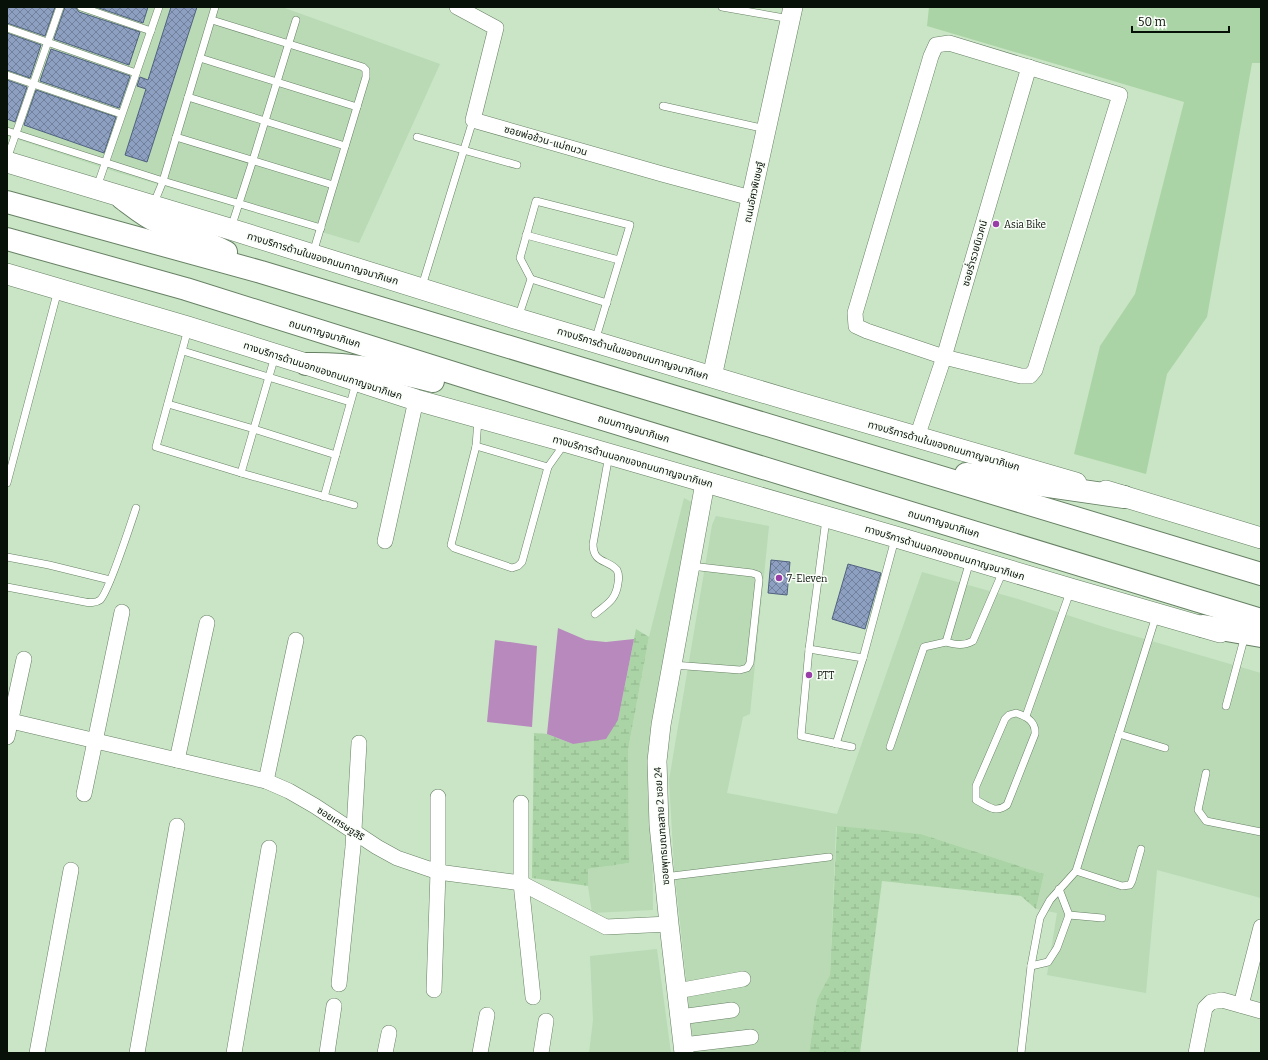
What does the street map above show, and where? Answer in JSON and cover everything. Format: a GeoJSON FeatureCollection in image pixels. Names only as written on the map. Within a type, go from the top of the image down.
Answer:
{"type":"FeatureCollection","features":[{"type":"Feature","properties":{"kind":"highway"},"geometry":{"type":"LineString","coordinates":[[122,198],[156,222],[210,244],[261,272]]}},
{"type":"Feature","properties":{"kind":"highway"},"geometry":{"type":"LineString","coordinates":[[7,202],[261,272],[1261,574]]}},
{"type":"Feature","properties":{"kind":"highway","name":"ถนนกาญจนาภิเษก"},"geometry":{"type":"LineString","coordinates":[[7,240],[186,289],[482,382],[1261,620]]}},
{"type":"Feature","properties":{"kind":"highway"},"geometry":{"type":"LineString","coordinates":[[306,364],[332,364],[366,367],[448,384],[482,382]]}},
{"type":"Feature","properties":{"kind":"highway"},"geometry":{"type":"LineString","coordinates":[[894,463],[1124,497]]}},
{"type":"Feature","properties":{"kind":"highway"},"geometry":{"type":"LineString","coordinates":[[1203,626],[1255,640]]}},
{"type":"Feature","properties":{"kind":"main road","name":"ทางบริการด้านในของถนนกาญจนาภิเษก"},"geometry":{"type":"LineString","coordinates":[[7,161],[122,198],[230,229],[712,377],[1260,535]]}},
{"type":"Feature","properties":{"kind":"main road","name":"ทางบริการด้านนอกของถนนกาญจนาภิเษก"},"geometry":{"type":"LineString","coordinates":[[7,274],[188,327],[416,400],[478,416],[609,455],[826,516],[1071,590],[1203,626]]}},
{"type":"Feature","properties":{"kind":"street"},"geometry":{"type":"LineString","coordinates":[[457,7],[496,28],[473,120]]}},
{"type":"Feature","properties":{"kind":"street","name":"ถนนอัศวพิเชษฐ์"},"geometry":{"type":"LineString","coordinates":[[712,377],[791,13]]}},
{"type":"Feature","properties":{"kind":"street"},"geometry":{"type":"LineString","coordinates":[[949,43],[1120,95],[1035,370],[1030,376],[1021,376],[944,357],[856,326],[855,313],[931,56],[936,45],[949,43]]}},
{"type":"Feature","properties":{"kind":"street","name":"ซอยร่ำรวยนิเวศน์"},"geometry":{"type":"LineString","coordinates":[[917,437],[944,357],[1028,67]]}},
{"type":"Feature","properties":{"kind":"street","name":"ซอยพ่อช้วน-แม่ถนวน"},"geometry":{"type":"LineString","coordinates":[[473,120],[751,198]]}},
{"type":"Feature","properties":{"kind":"street"},"geometry":{"type":"LineString","coordinates":[[384,541],[416,400]]}},
{"type":"Feature","properties":{"kind":"street","name":"ซอยพุทธมณฑลสาย 2 ซอย 24"},"geometry":{"type":"LineString","coordinates":[[683,1049],[659,825],[657,762],[661,725],[705,482]]}},
{"type":"Feature","properties":{"kind":"street"},"geometry":{"type":"LineString","coordinates":[[84,794],[94,740],[122,612]]}},
{"type":"Feature","properties":{"kind":"street"},"geometry":{"type":"LineString","coordinates":[[178,760],[207,622]]}},
{"type":"Feature","properties":{"kind":"street"},"geometry":{"type":"LineString","coordinates":[[266,781],[296,640]]}},
{"type":"Feature","properties":{"kind":"street"},"geometry":{"type":"LineString","coordinates":[[7,737],[9,720],[24,659]]}},
{"type":"Feature","properties":{"kind":"street","name":"ซอยเศรษฐสิริ"},"geometry":{"type":"LineString","coordinates":[[9,720],[266,781],[289,791],[315,806],[353,832],[397,858],[438,872],[521,883],[606,927],[669,924]]}},
{"type":"Feature","properties":{"kind":"street"},"geometry":{"type":"LineString","coordinates":[[339,984],[353,847],[359,742]]}},
{"type":"Feature","properties":{"kind":"street"},"geometry":{"type":"LineString","coordinates":[[434,990],[438,872],[438,797]]}},
{"type":"Feature","properties":{"kind":"street"},"geometry":{"type":"LineString","coordinates":[[521,803],[521,883],[533,997]]}},
{"type":"Feature","properties":{"kind":"street"},"geometry":{"type":"LineString","coordinates":[[137,1053],[178,826]]}},
{"type":"Feature","properties":{"kind":"street"},"geometry":{"type":"LineString","coordinates":[[234,1053],[269,848]]}},
{"type":"Feature","properties":{"kind":"street"},"geometry":{"type":"LineString","coordinates":[[37,1053],[70,870]]}},
{"type":"Feature","properties":{"kind":"street"},"geometry":{"type":"LineString","coordinates":[[1241,1005],[1261,927]]}},
{"type":"Feature","properties":{"kind":"street"},"geometry":{"type":"LineString","coordinates":[[677,991],[743,980]]}},
{"type":"Feature","properties":{"kind":"street"},"geometry":{"type":"LineString","coordinates":[[1196,1053],[1205,1008],[1211,1002],[1222,1000],[1261,1011]]}},
{"type":"Feature","properties":{"kind":"street"},"geometry":{"type":"LineString","coordinates":[[327,1053],[334,1006]]}},
{"type":"Feature","properties":{"kind":"street"},"geometry":{"type":"LineString","coordinates":[[680,1017],[732,1010]]}},
{"type":"Feature","properties":{"kind":"street"},"geometry":{"type":"LineString","coordinates":[[480,1053],[487,1014]]}},
{"type":"Feature","properties":{"kind":"street"},"geometry":{"type":"LineString","coordinates":[[540,1053],[546,1021]]}},
{"type":"Feature","properties":{"kind":"street"},"geometry":{"type":"LineString","coordinates":[[385,1053],[389,1033]]}},
{"type":"Feature","properties":{"kind":"street"},"geometry":{"type":"LineString","coordinates":[[683,1049],[751,1037]]}},
{"type":"Feature","properties":{"kind":"lane"},"geometry":{"type":"LineString","coordinates":[[7,161],[15,133],[49,43],[60,7]]}},
{"type":"Feature","properties":{"kind":"lane"},"geometry":{"type":"LineString","coordinates":[[81,7],[151,31]]}},
{"type":"Feature","properties":{"kind":"lane"},"geometry":{"type":"LineString","coordinates":[[96,189],[159,7]]}},
{"type":"Feature","properties":{"kind":"lane"},"geometry":{"type":"LineString","coordinates":[[153,207],[163,181],[215,7]]}},
{"type":"Feature","properties":{"kind":"lane"},"geometry":{"type":"LineString","coordinates":[[722,7],[791,13]]}},
{"type":"Feature","properties":{"kind":"lane"},"geometry":{"type":"LineString","coordinates":[[212,20],[362,67],[366,70],[366,77],[312,255]]}},
{"type":"Feature","properties":{"kind":"lane"},"geometry":{"type":"LineString","coordinates":[[230,229],[254,160],[296,20]]}},
{"type":"Feature","properties":{"kind":"lane"},"geometry":{"type":"LineString","coordinates":[[7,28],[136,73]]}},
{"type":"Feature","properties":{"kind":"lane"},"geometry":{"type":"LineString","coordinates":[[200,58],[357,107]]}},
{"type":"Feature","properties":{"kind":"lane"},"geometry":{"type":"LineString","coordinates":[[7,75],[121,114]]}},
{"type":"Feature","properties":{"kind":"lane"},"geometry":{"type":"LineString","coordinates":[[188,97],[266,120],[345,146]]}},
{"type":"Feature","properties":{"kind":"lane"},"geometry":{"type":"LineString","coordinates":[[663,106],[766,129]]}},
{"type":"Feature","properties":{"kind":"lane"},"geometry":{"type":"LineString","coordinates":[[421,288],[473,120]]}},
{"type":"Feature","properties":{"kind":"lane"},"geometry":{"type":"LineString","coordinates":[[7,131],[163,181],[321,228]]}},
{"type":"Feature","properties":{"kind":"lane"},"geometry":{"type":"LineString","coordinates":[[176,137],[333,185]]}},
{"type":"Feature","properties":{"kind":"lane"},"geometry":{"type":"LineString","coordinates":[[417,137],[517,165]]}},
{"type":"Feature","properties":{"kind":"lane"},"geometry":{"type":"LineString","coordinates":[[518,318],[531,280],[520,258],[536,201],[630,225],[595,341]]}},
{"type":"Feature","properties":{"kind":"lane"},"geometry":{"type":"LineString","coordinates":[[526,235],[619,260]]}},
{"type":"Feature","properties":{"kind":"lane"},"geometry":{"type":"LineString","coordinates":[[531,280],[607,303]]}},
{"type":"Feature","properties":{"kind":"lane"},"geometry":{"type":"LineString","coordinates":[[7,483],[58,289]]}},
{"type":"Feature","properties":{"kind":"lane"},"geometry":{"type":"LineString","coordinates":[[188,327],[156,447],[354,505]]}},
{"type":"Feature","properties":{"kind":"lane"},"geometry":{"type":"LineString","coordinates":[[183,350],[350,402]]}},
{"type":"Feature","properties":{"kind":"lane"},"geometry":{"type":"LineString","coordinates":[[241,473],[268,377],[276,355]]}},
{"type":"Feature","properties":{"kind":"lane"},"geometry":{"type":"LineString","coordinates":[[324,497],[356,381]]}},
{"type":"Feature","properties":{"kind":"lane"},"geometry":{"type":"LineString","coordinates":[[168,404],[336,455]]}},
{"type":"Feature","properties":{"kind":"lane"},"geometry":{"type":"LineString","coordinates":[[478,416],[476,446],[451,545],[454,548],[512,568],[518,566],[522,562],[548,467],[567,442]]}},
{"type":"Feature","properties":{"kind":"lane"},"geometry":{"type":"LineString","coordinates":[[476,446],[548,467]]}},
{"type":"Feature","properties":{"kind":"lane"},"geometry":{"type":"LineString","coordinates":[[595,614],[614,599],[619,579],[619,575],[616,570],[596,557],[593,551],[609,455]]}},
{"type":"Feature","properties":{"kind":"lane"},"geometry":{"type":"LineString","coordinates":[[7,587],[90,603],[100,600],[110,580],[136,508]]}},
{"type":"Feature","properties":{"kind":"lane"},"geometry":{"type":"LineString","coordinates":[[826,516],[809,648],[800,736],[852,747]]}},
{"type":"Feature","properties":{"kind":"lane"},"geometry":{"type":"LineString","coordinates":[[836,744],[863,658],[896,537]]}},
{"type":"Feature","properties":{"kind":"lane"},"geometry":{"type":"LineString","coordinates":[[7,557],[49,565],[110,580]]}},
{"type":"Feature","properties":{"kind":"lane"},"geometry":{"type":"LineString","coordinates":[[946,642],[970,560]]}},
{"type":"Feature","properties":{"kind":"lane"},"geometry":{"type":"LineString","coordinates":[[672,665],[740,670],[747,668],[750,663],[759,580],[758,575],[752,573],[689,566]]}},
{"type":"Feature","properties":{"kind":"lane"},"geometry":{"type":"LineString","coordinates":[[890,747],[924,647],[946,642],[966,645],[973,641],[1004,569]]}},
{"type":"Feature","properties":{"kind":"lane"},"geometry":{"type":"LineString","coordinates":[[1026,716],[1071,590]]}},
{"type":"Feature","properties":{"kind":"lane"},"geometry":{"type":"LineString","coordinates":[[1021,1053],[1031,966],[1040,918],[1050,900],[1076,871],[1157,614]]}},
{"type":"Feature","properties":{"kind":"lane"},"geometry":{"type":"LineString","coordinates":[[1226,706],[1255,640]]}},
{"type":"Feature","properties":{"kind":"lane"},"geometry":{"type":"LineString","coordinates":[[809,648],[863,658]]}},
{"type":"Feature","properties":{"kind":"lane"},"geometry":{"type":"LineString","coordinates":[[1016,713],[1026,716],[1034,725],[1035,734],[1007,805],[1002,809],[994,810],[976,800],[976,786],[1005,719],[1009,715],[1016,713]]}},
{"type":"Feature","properties":{"kind":"lane"},"geometry":{"type":"LineString","coordinates":[[1119,734],[1165,748]]}},
{"type":"Feature","properties":{"kind":"lane"},"geometry":{"type":"LineString","coordinates":[[1206,774],[1198,810],[1206,821],[1261,832]]}},
{"type":"Feature","properties":{"kind":"lane"},"geometry":{"type":"LineString","coordinates":[[1076,871],[1122,886],[1130,885],[1141,849]]}},
{"type":"Feature","properties":{"kind":"lane"},"geometry":{"type":"LineString","coordinates":[[664,877],[829,857]]}},
{"type":"Feature","properties":{"kind":"lane"},"geometry":{"type":"LineString","coordinates":[[1031,966],[1048,962],[1057,948],[1069,915],[1059,889]]}},
{"type":"Feature","properties":{"kind":"lane"},"geometry":{"type":"LineString","coordinates":[[1069,915],[1102,918]]}},
{"type":"Feature","properties":{"kind":"shaded area"},"geometry":{"type":"Polygon","coordinates":[[[7,7],[282,7],[440,64],[359,243],[116,172],[7,136],[7,7]]]}},
{"type":"Feature","properties":{"kind":"shaded area"},"geometry":{"type":"Polygon","coordinates":[[[684,498],[697,505],[652,805],[653,910],[592,913],[588,886],[588,869],[629,863],[628,750],[649,637],[684,498]]]}},
{"type":"Feature","properties":{"kind":"shaded area"},"geometry":{"type":"Polygon","coordinates":[[[716,516],[769,526],[750,714],[743,717],[727,793],[837,814],[922,572],[1018,599],[1107,628],[1261,673],[1261,898],[1157,870],[1146,993],[1047,975],[1057,913],[1036,909],[1044,874],[921,834],[836,827],[830,976],[817,999],[809,1053],[694,1053],[674,867],[669,780],[712,525],[716,516]]]}},
{"type":"Feature","properties":{"kind":"shaded area"},"geometry":{"type":"Polygon","coordinates":[[[558,628],[586,640],[606,642],[634,639],[618,720],[606,739],[573,744],[547,734],[558,628]]]}},
{"type":"Feature","properties":{"kind":"shaded area"},"geometry":{"type":"Polygon","coordinates":[[[495,640],[537,646],[532,727],[487,722],[495,640]]]}},
{"type":"Feature","properties":{"kind":"shaded area"},"geometry":{"type":"Polygon","coordinates":[[[657,949],[671,1053],[589,1053],[593,1020],[590,956],[657,949]]]}},
{"type":"Feature","properties":{"kind":"green space"},"geometry":{"type":"Polygon","coordinates":[[[929,7],[1261,7],[1261,63],[1252,63],[1207,317],[1167,374],[1146,474],[1074,454],[1100,346],[1135,294],[1184,102],[927,26],[929,7]]]}},
{"type":"Feature","properties":{"kind":"green space"},"geometry":{"type":"Polygon","coordinates":[[[636,629],[649,637],[628,750],[629,863],[588,869],[588,886],[532,878],[534,733],[547,734],[573,744],[618,720],[636,629]]]}},
{"type":"Feature","properties":{"kind":"green space"},"geometry":{"type":"Polygon","coordinates":[[[837,826],[921,834],[1044,874],[1036,909],[1021,896],[882,881],[860,1053],[809,1053],[817,999],[830,975],[837,826]]]}},
{"type":"Feature","properties":{"kind":"building"},"geometry":{"type":"Polygon","coordinates":[[[7,7],[55,7],[45,36],[7,23],[7,7]]]}},
{"type":"Feature","properties":{"kind":"building"},"geometry":{"type":"Polygon","coordinates":[[[65,7],[76,8],[79,12],[140,32],[129,65],[54,39],[65,7]]]}},
{"type":"Feature","properties":{"kind":"building"},"geometry":{"type":"Polygon","coordinates":[[[96,7],[148,7],[143,23],[96,7]]]}},
{"type":"Feature","properties":{"kind":"building"},"geometry":{"type":"Polygon","coordinates":[[[171,7],[197,7],[147,162],[125,155],[146,89],[137,86],[140,77],[148,80],[171,7]]]}},
{"type":"Feature","properties":{"kind":"building"},"geometry":{"type":"Polygon","coordinates":[[[7,33],[41,45],[30,78],[7,70],[7,33]]]}},
{"type":"Feature","properties":{"kind":"building"},"geometry":{"type":"Polygon","coordinates":[[[51,49],[130,76],[119,108],[40,81],[51,49]]]}},
{"type":"Feature","properties":{"kind":"building"},"geometry":{"type":"Polygon","coordinates":[[[7,80],[27,87],[15,122],[7,119],[7,80]]]}},
{"type":"Feature","properties":{"kind":"building"},"geometry":{"type":"Polygon","coordinates":[[[36,90],[116,117],[104,153],[24,125],[36,90]]]}},
{"type":"Feature","properties":{"kind":"building","name":"7-Eleven"},"geometry":{"type":"Polygon","coordinates":[[[771,560],[790,562],[787,595],[768,593],[771,560]]]}},
{"type":"Feature","properties":{"kind":"building"},"geometry":{"type":"Polygon","coordinates":[[[848,564],[881,573],[865,629],[832,619],[848,564]]]}},
{"type":"Feature","properties":{"kind":"place","name":"Asia Bike"},"geometry":{"type":"Point","coordinates":[996,224]}},
{"type":"Feature","properties":{"kind":"place","name":"7-Eleven"},"geometry":{"type":"Point","coordinates":[779,578]}},
{"type":"Feature","properties":{"kind":"place","name":"PTT"},"geometry":{"type":"Point","coordinates":[809,675]}}]}
